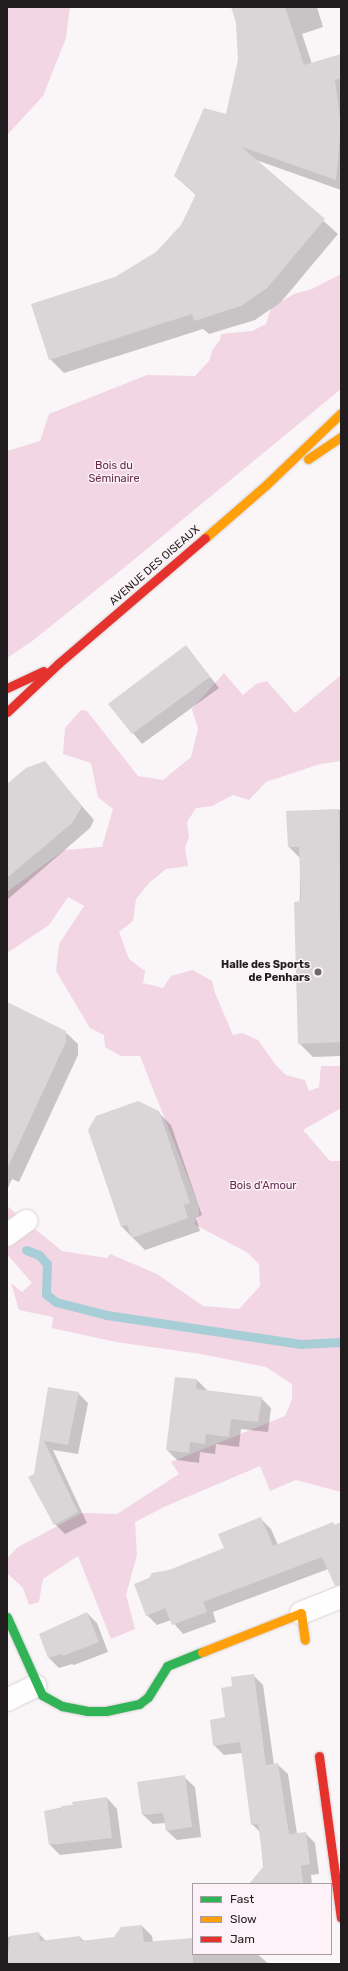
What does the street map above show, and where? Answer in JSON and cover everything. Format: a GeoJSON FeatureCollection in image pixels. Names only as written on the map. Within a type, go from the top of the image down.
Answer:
{"type":"FeatureCollection","features":[{"type":"Feature","properties":{"kind":"main road","name":"AVENUE DES OISEAUX"},"geometry":{"type":"LineString","coordinates":[[7,712],[59,664],[266,485],[341,413]]}},
{"type":"Feature","properties":{"kind":"main road","name":"AVENUE DES OISEAUX"},"geometry":{"type":"LineString","coordinates":[[266,485],[341,437]]}},
{"type":"Feature","properties":{"kind":"main road","name":"AVENUE DES OISEAUX"},"geometry":{"type":"LineString","coordinates":[[7,688],[59,664]]}},
{"type":"Feature","properties":{"kind":"main road"},"geometry":{"type":"LineString","coordinates":[[9,1627],[36,1686],[50,1700],[74,1710],[106,1711],[127,1708],[139,1704],[148,1697],[167,1666],[301,1613],[305,1640]]}},
{"type":"Feature","properties":{"kind":"main road"},"geometry":{"type":"LineString","coordinates":[[319,1756],[341,1918]]}},
{"type":"Feature","properties":{"kind":"street"},"geometry":{"type":"LineString","coordinates":[[7,1235],[26,1221]]}},
{"type":"Feature","properties":{"kind":"street"},"geometry":{"type":"LineString","coordinates":[[301,1613],[341,1597]]}},
{"type":"Feature","properties":{"kind":"street"},"geometry":{"type":"LineString","coordinates":[[7,1700],[36,1686]]}},
{"type":"Feature","properties":{"kind":"green space"},"geometry":{"type":"Polygon","coordinates":[[[7,7],[70,7],[66,38],[43,96],[7,135],[7,7]]]}},
{"type":"Feature","properties":{"kind":"green space","name":"Bois du Séminaire"},"geometry":{"type":"Polygon","coordinates":[[[341,274],[341,389],[125,567],[31,642],[7,658],[7,451],[40,441],[49,414],[147,375],[195,376],[209,361],[213,349],[220,340],[221,334],[252,331],[266,324],[271,308],[294,294],[312,289],[341,274]]]}},
{"type":"Feature","properties":{"kind":"green space","name":"Bois d'Amour"},"geometry":{"type":"Polygon","coordinates":[[[224,673],[243,695],[256,684],[267,681],[295,713],[341,675],[341,761],[320,764],[266,782],[249,800],[233,795],[212,806],[196,808],[187,822],[189,837],[185,848],[188,866],[166,869],[149,883],[136,899],[133,921],[119,932],[129,959],[145,971],[143,983],[163,988],[171,976],[193,970],[212,981],[215,993],[233,1035],[242,1033],[258,1040],[275,1064],[286,1075],[305,1080],[309,1091],[319,1087],[321,1066],[341,1066],[341,1108],[303,1130],[330,1161],[341,1161],[341,1492],[296,1480],[270,1491],[260,1466],[166,1506],[135,1522],[137,1555],[126,1595],[135,1629],[111,1639],[78,1556],[43,1579],[39,1602],[29,1605],[23,1588],[7,1573],[7,1558],[18,1547],[82,1513],[117,1514],[179,1474],[171,1462],[285,1416],[292,1399],[292,1384],[266,1367],[201,1354],[116,1342],[52,1328],[53,1317],[19,1310],[11,1283],[22,1292],[32,1283],[7,1254],[7,1206],[62,1251],[107,1258],[110,1254],[157,1274],[203,1306],[239,1309],[260,1286],[259,1264],[248,1253],[194,1224],[199,1215],[199,1206],[140,1056],[121,1056],[105,1047],[104,1035],[90,1028],[56,971],[59,944],[84,906],[68,897],[49,925],[7,953],[7,892],[64,850],[102,847],[113,809],[98,797],[91,763],[63,754],[65,728],[81,710],[87,711],[138,776],[163,780],[191,757],[198,729],[192,709],[224,673]]]}},
{"type":"Feature","properties":{"kind":"building"},"geometry":{"type":"Polygon","coordinates":[[[231,7],[285,7],[304,65],[341,54],[341,78],[335,80],[341,127],[336,180],[242,147],[325,219],[267,288],[241,306],[194,321],[192,314],[49,360],[31,304],[115,277],[156,252],[181,225],[196,194],[174,176],[204,108],[226,114],[238,60],[236,23],[231,7]]]}},
{"type":"Feature","properties":{"kind":"building"},"geometry":{"type":"Polygon","coordinates":[[[186,645],[210,677],[132,734],[108,704],[186,645]]]}},
{"type":"Feature","properties":{"kind":"building"},"geometry":{"type":"Polygon","coordinates":[[[45,761],[82,806],[72,823],[7,878],[7,784],[26,768],[45,761]]]}},
{"type":"Feature","properties":{"kind":"building","name":"Halle des Sports de Penhars"},"geometry":{"type":"Polygon","coordinates":[[[339,809],[341,1042],[298,1044],[294,902],[301,901],[299,847],[288,847],[286,811],[339,809]]]}},
{"type":"Feature","properties":{"kind":"building"},"geometry":{"type":"Polygon","coordinates":[[[7,1002],[66,1031],[66,1042],[7,1169],[7,1002]]]}},
{"type":"Feature","properties":{"kind":"building"},"geometry":{"type":"Polygon","coordinates":[[[138,1101],[159,1111],[190,1203],[184,1205],[188,1218],[132,1238],[127,1225],[121,1227],[88,1130],[96,1116],[138,1101]]]}},
{"type":"Feature","properties":{"kind":"building"},"geometry":{"type":"Polygon","coordinates":[[[175,1377],[197,1379],[196,1389],[262,1397],[258,1422],[231,1419],[229,1437],[206,1434],[205,1444],[190,1442],[189,1453],[166,1450],[175,1377]]]}},
{"type":"Feature","properties":{"kind":"building"},"geometry":{"type":"Polygon","coordinates":[[[48,1387],[79,1392],[68,1445],[44,1441],[78,1512],[54,1525],[28,1477],[34,1474],[48,1387]]]}},
{"type":"Feature","properties":{"kind":"building"},"geometry":{"type":"Polygon","coordinates":[[[261,1517],[273,1546],[333,1522],[334,1525],[341,1522],[341,1585],[335,1586],[322,1557],[203,1602],[207,1612],[172,1625],[165,1608],[146,1616],[134,1584],[149,1578],[152,1573],[169,1570],[224,1548],[218,1534],[261,1517]]]}},
{"type":"Feature","properties":{"kind":"building"},"geometry":{"type":"Polygon","coordinates":[[[87,1612],[99,1642],[63,1656],[62,1654],[48,1658],[39,1634],[87,1612]]]}},
{"type":"Feature","properties":{"kind":"building"},"geometry":{"type":"Polygon","coordinates":[[[254,1674],[266,1765],[278,1763],[289,1834],[306,1832],[310,1864],[301,1866],[303,1883],[250,1883],[264,1866],[258,1824],[251,1825],[240,1742],[213,1746],[210,1720],[225,1717],[221,1688],[232,1686],[231,1677],[254,1674]]]}},
{"type":"Feature","properties":{"kind":"building"},"geometry":{"type":"Polygon","coordinates":[[[185,1775],[192,1827],[166,1831],[163,1813],[142,1815],[137,1782],[185,1775]]]}},
{"type":"Feature","properties":{"kind":"building"},"geometry":{"type":"Polygon","coordinates":[[[107,1797],[112,1838],[49,1845],[44,1811],[62,1808],[61,1806],[73,1805],[72,1802],[107,1797]]]}},
{"type":"Feature","properties":{"kind":"building"},"geometry":{"type":"Polygon","coordinates":[[[142,1925],[144,1942],[192,1938],[193,1964],[7,1964],[10,1936],[39,1932],[40,1941],[80,1936],[81,1941],[114,1937],[121,1927],[142,1925]]]}},
{"type":"Feature","properties":{"kind":"waterway"},"geometry":{"type":"LineString","coordinates":[[26,1250],[39,1255],[47,1264],[46,1294],[56,1302],[107,1315],[301,1344],[341,1342]]}},
{"type":"Feature","properties":{"kind":"traffic: fast"},"geometry":{"type":"LineString","coordinates":[[7,1617],[42,1695],[62,1706],[87,1711],[106,1711],[139,1704],[148,1697],[167,1666],[202,1652]]}},
{"type":"Feature","properties":{"kind":"traffic: slow"},"geometry":{"type":"LineString","coordinates":[[205,538],[266,485],[341,413]]}},
{"type":"Feature","properties":{"kind":"traffic: slow"},"geometry":{"type":"LineString","coordinates":[[308,459],[341,437]]}},
{"type":"Feature","properties":{"kind":"traffic: slow"},"geometry":{"type":"LineString","coordinates":[[202,1652],[301,1613],[305,1640]]}},
{"type":"Feature","properties":{"kind":"traffic: jam"},"geometry":{"type":"LineString","coordinates":[[7,712],[59,663],[205,538]]}},
{"type":"Feature","properties":{"kind":"traffic: jam"},"geometry":{"type":"LineString","coordinates":[[7,688],[43,671]]}},
{"type":"Feature","properties":{"kind":"traffic: jam"},"geometry":{"type":"LineString","coordinates":[[319,1756],[341,1918]]}},
{"type":"Feature","properties":{"kind":"place","name":"Halle des Sports de Penhars"},"geometry":{"type":"Point","coordinates":[318,972]}}]}
